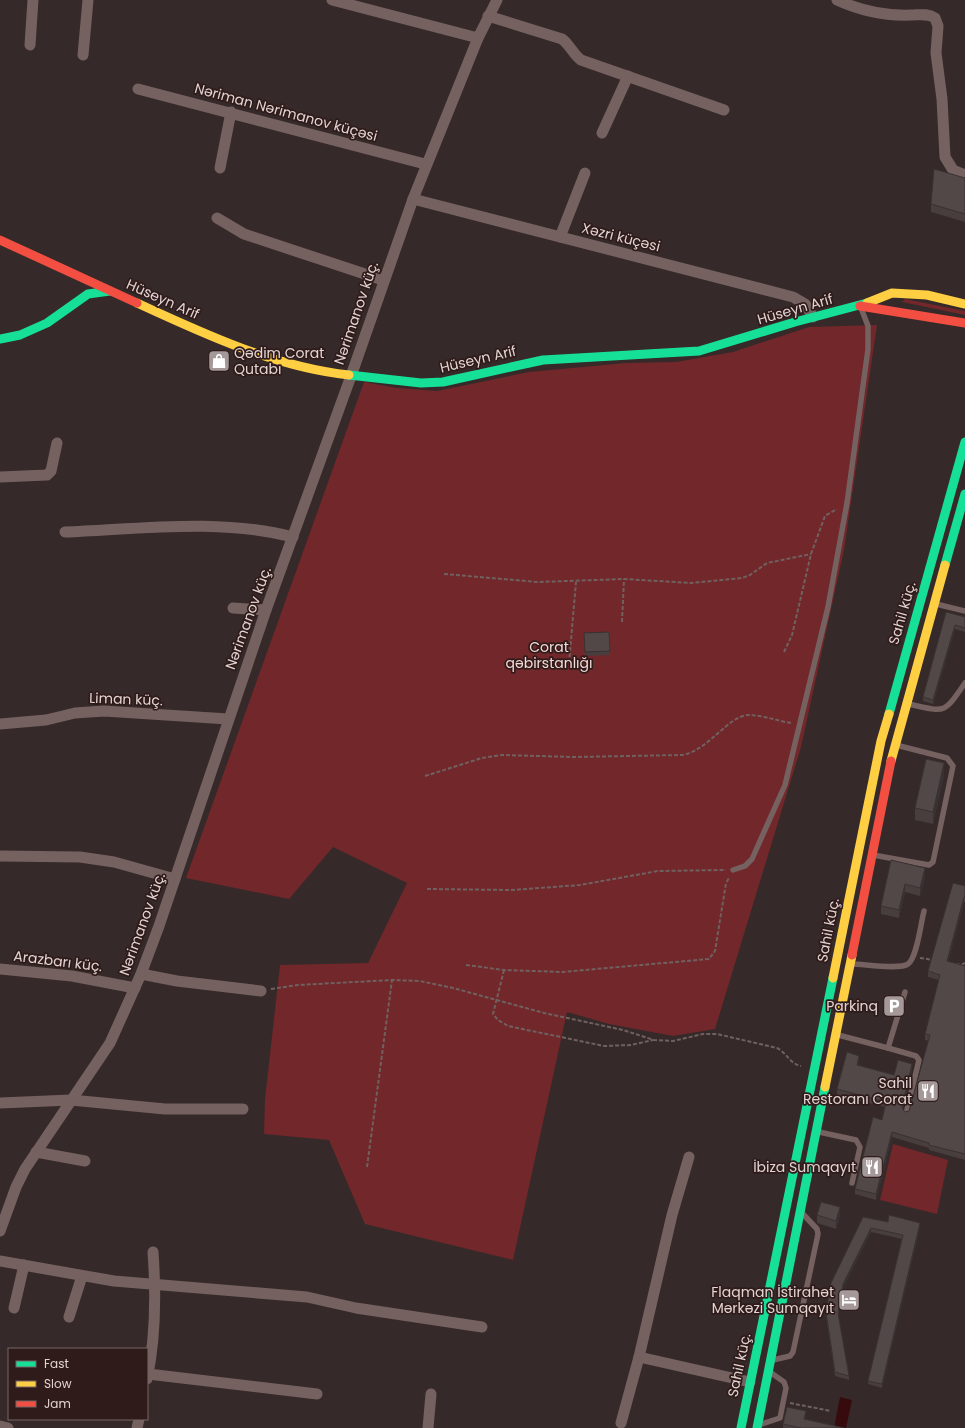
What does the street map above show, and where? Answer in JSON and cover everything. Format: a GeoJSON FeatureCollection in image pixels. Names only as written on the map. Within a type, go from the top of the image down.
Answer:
{"type":"FeatureCollection","features":[{"type":"Feature","properties":{"kind":"main road","name":"Hüseyn Arif"},"geometry":{"type":"LineString","coordinates":[[0,240],[110,291],[231,344],[290,364],[351,376],[421,383],[443,382],[543,360],[699,351],[812,317],[860,306]]}},
{"type":"Feature","properties":{"kind":"main road"},"geometry":{"type":"LineString","coordinates":[[73,274],[82,284],[82,291],[78,301]]}},
{"type":"Feature","properties":{"kind":"main road"},"geometry":{"type":"LineString","coordinates":[[0,339],[20,335],[47,323],[78,301],[94,292],[110,291]]}},
{"type":"Feature","properties":{"kind":"main road"},"geometry":{"type":"LineString","coordinates":[[860,306],[880,297],[903,292],[927,295],[965,304]]}},
{"type":"Feature","properties":{"kind":"main road"},"geometry":{"type":"LineString","coordinates":[[860,306],[965,323]]}},
{"type":"Feature","properties":{"kind":"main road","name":"Sahil küç."},"geometry":{"type":"LineString","coordinates":[[741,1428],[881,741],[965,442]]}},
{"type":"Feature","properties":{"kind":"main road","name":"Sahil küç."},"geometry":{"type":"LineString","coordinates":[[757,1426],[894,744],[964,504],[965,494]]}},
{"type":"Feature","properties":{"kind":"street"},"geometry":{"type":"LineString","coordinates":[[30,45],[33,0]]}},
{"type":"Feature","properties":{"kind":"street"},"geometry":{"type":"LineString","coordinates":[[83,55],[88,0]]}},
{"type":"Feature","properties":{"kind":"street"},"geometry":{"type":"LineString","coordinates":[[332,0],[478,38]]}},
{"type":"Feature","properties":{"kind":"street","name":"Nərimanov küç."},"geometry":{"type":"LineString","coordinates":[[0,1231],[16,1187],[36,1152],[110,1043],[141,974],[175,879],[266,610],[351,376],[383,280],[425,164],[478,38],[496,0]]}},
{"type":"Feature","properties":{"kind":"street"},"geometry":{"type":"LineString","coordinates":[[837,0],[876,12],[902,16],[927,15],[935,18],[938,26],[936,53],[942,100],[944,153],[949,166],[965,175]]}},
{"type":"Feature","properties":{"kind":"street"},"geometry":{"type":"LineString","coordinates":[[488,16],[562,39],[568,43],[575,55],[581,60],[724,110]]}},
{"type":"Feature","properties":{"kind":"street"},"geometry":{"type":"LineString","coordinates":[[602,133],[628,76]]}},
{"type":"Feature","properties":{"kind":"street","name":"Nəriman Nərimanov küçəsi"},"geometry":{"type":"LineString","coordinates":[[138,88],[425,164]]}},
{"type":"Feature","properties":{"kind":"street"},"geometry":{"type":"LineString","coordinates":[[220,168],[231,112]]}},
{"type":"Feature","properties":{"kind":"street"},"geometry":{"type":"LineString","coordinates":[[560,237],[585,173]]}},
{"type":"Feature","properties":{"kind":"street","name":"Xəzri küçəsi"},"geometry":{"type":"LineString","coordinates":[[413,198],[793,297],[804,304],[812,317]]}},
{"type":"Feature","properties":{"kind":"street"},"geometry":{"type":"LineString","coordinates":[[217,218],[244,234],[383,280]]}},
{"type":"Feature","properties":{"kind":"street"},"geometry":{"type":"LineString","coordinates":[[0,477],[47,475],[51,471],[57,442]]}},
{"type":"Feature","properties":{"kind":"street"},"geometry":{"type":"LineString","coordinates":[[65,532],[208,527],[250,528],[293,537]]}},
{"type":"Feature","properties":{"kind":"street"},"geometry":{"type":"LineString","coordinates":[[233,608],[266,610]]}},
{"type":"Feature","properties":{"kind":"street","name":"Liman küç."},"geometry":{"type":"LineString","coordinates":[[0,724],[46,720],[75,713],[104,711],[228,719]]}},
{"type":"Feature","properties":{"kind":"street"},"geometry":{"type":"LineString","coordinates":[[0,856],[80,857],[114,862],[175,879]]}},
{"type":"Feature","properties":{"kind":"street","name":"Arazbarı küç."},"geometry":{"type":"LineString","coordinates":[[0,969],[72,976],[135,988]]}},
{"type":"Feature","properties":{"kind":"street"},"geometry":{"type":"LineString","coordinates":[[141,974],[177,981],[262,991]]}},
{"type":"Feature","properties":{"kind":"street"},"geometry":{"type":"LineString","coordinates":[[0,1103],[71,1100],[165,1109],[244,1109]]}},
{"type":"Feature","properties":{"kind":"street"},"geometry":{"type":"LineString","coordinates":[[36,1152],[85,1161]]}},
{"type":"Feature","properties":{"kind":"street"},"geometry":{"type":"LineString","coordinates":[[620,1423],[639,1357],[672,1215],[689,1157]]}},
{"type":"Feature","properties":{"kind":"street"},"geometry":{"type":"LineString","coordinates":[[153,1252],[155,1284],[152,1349],[148,1376],[317,1394]]}},
{"type":"Feature","properties":{"kind":"street"},"geometry":{"type":"LineString","coordinates":[[0,1261],[114,1281],[295,1296],[356,1308],[482,1327]]}},
{"type":"Feature","properties":{"kind":"street"},"geometry":{"type":"LineString","coordinates":[[14,1308],[24,1265]]}},
{"type":"Feature","properties":{"kind":"street"},"geometry":{"type":"LineString","coordinates":[[69,1317],[82,1276]]}},
{"type":"Feature","properties":{"kind":"street"},"geometry":{"type":"LineString","coordinates":[[639,1357],[750,1382]]}},
{"type":"Feature","properties":{"kind":"street"},"geometry":{"type":"LineString","coordinates":[[428,1428],[431,1394]]}},
{"type":"Feature","properties":{"kind":"street"},"geometry":{"type":"LineString","coordinates":[[0,1426],[8,1428]]}},
{"type":"Feature","properties":{"kind":"lane"},"geometry":{"type":"LineString","coordinates":[[733,870],[745,866],[752,859],[770,822],[784,785],[800,725],[828,606],[847,503],[869,338],[868,326],[860,306]]}},
{"type":"Feature","properties":{"kind":"lane"},"geometry":{"type":"LineString","coordinates":[[934,603],[965,611]]}},
{"type":"Feature","properties":{"kind":"lane"},"geometry":{"type":"LineString","coordinates":[[906,704],[936,710],[943,709],[949,705],[965,682]]}},
{"type":"Feature","properties":{"kind":"lane"},"geometry":{"type":"LineString","coordinates":[[871,854],[929,866],[933,862],[954,766],[948,758],[894,744]]}},
{"type":"Feature","properties":{"kind":"lane"},"geometry":{"type":"LineString","coordinates":[[850,963],[900,967],[908,964],[913,957],[924,911]]}},
{"type":"Feature","properties":{"kind":"lane"},"geometry":{"type":"LineString","coordinates":[[888,1048],[905,992]]}},
{"type":"Feature","properties":{"kind":"lane"},"geometry":{"type":"LineString","coordinates":[[836,1034],[916,1056],[920,1060],[906,1114]]}},
{"type":"Feature","properties":{"kind":"lane"},"geometry":{"type":"LineString","coordinates":[[817,1132],[856,1140],[860,1147],[852,1183]]}},
{"type":"Feature","properties":{"kind":"lane"},"geometry":{"type":"LineString","coordinates":[[770,1360],[790,1356],[793,1352],[818,1234],[817,1229],[800,1212]]}},
{"type":"Feature","properties":{"kind":"lane"},"geometry":{"type":"LineString","coordinates":[[757,1426],[780,1418],[786,1388],[784,1382],[768,1370]]}},
{"type":"Feature","properties":{"kind":"path"},"geometry":{"type":"LineString","coordinates":[[784,652],[792,635],[811,554],[826,516],[847,503]]}},
{"type":"Feature","properties":{"kind":"path"},"geometry":{"type":"LineString","coordinates":[[444,574],[538,582],[576,582],[624,579],[691,583],[742,578],[750,575],[767,563],[811,554]]}},
{"type":"Feature","properties":{"kind":"path"},"geometry":{"type":"LineString","coordinates":[[622,622],[624,579]]}},
{"type":"Feature","properties":{"kind":"path"},"geometry":{"type":"LineString","coordinates":[[569,663],[576,582]]}},
{"type":"Feature","properties":{"kind":"path"},"geometry":{"type":"LineString","coordinates":[[425,776],[482,758],[502,755],[574,757],[692,754],[738,718],[748,715],[800,725]]}},
{"type":"Feature","properties":{"kind":"path"},"geometry":{"type":"LineString","coordinates":[[427,889],[512,890],[580,885],[658,871],[733,870],[726,883],[715,951],[709,959],[562,972],[504,970],[466,965]]}},
{"type":"Feature","properties":{"kind":"path"},"geometry":{"type":"LineString","coordinates":[[913,957],[940,962]]}},
{"type":"Feature","properties":{"kind":"path"},"geometry":{"type":"LineString","coordinates":[[954,964],[961,965],[965,963]]}},
{"type":"Feature","properties":{"kind":"path"},"geometry":{"type":"LineString","coordinates":[[504,970],[493,1014],[498,1020],[508,1026],[604,1046],[631,1045],[654,1040]]}},
{"type":"Feature","properties":{"kind":"path"},"geometry":{"type":"LineString","coordinates":[[262,991],[298,985],[392,980],[433,984],[544,1013],[623,1030],[654,1040],[673,1041],[703,1034],[717,1034],[777,1048],[796,1065],[815,1070]]}},
{"type":"Feature","properties":{"kind":"path"},"geometry":{"type":"LineString","coordinates":[[367,1167],[392,980]]}},
{"type":"Feature","properties":{"kind":"path"},"geometry":{"type":"LineString","coordinates":[[783,1401],[831,1411]]}},
{"type":"Feature","properties":{"kind":"green space"},"geometry":{"type":"Polygon","coordinates":[[[905,299],[965,311],[965,315],[902,302],[905,299]]]}},
{"type":"Feature","properties":{"kind":"green space","name":"Corat qəbirstanlığı"},"geometry":{"type":"Polygon","coordinates":[[[877,325],[844,550],[801,747],[715,1029],[673,1036],[609,1024],[567,1012],[513,1260],[365,1224],[329,1140],[264,1134],[265,1099],[280,965],[368,963],[407,883],[333,847],[289,899],[186,878],[364,382],[397,388],[437,391],[529,372],[626,363],[676,362],[733,352],[809,327],[877,325]]]}},
{"type":"Feature","properties":{"kind":"green space"},"geometry":{"type":"Polygon","coordinates":[[[893,1144],[948,1160],[937,1214],[880,1200],[893,1144]]]}},
{"type":"Feature","properties":{"kind":"shaded area"},"geometry":{"type":"Polygon","coordinates":[[[840,1397],[852,1400],[846,1428],[834,1428],[840,1397]]]}},
{"type":"Feature","properties":{"kind":"building"},"geometry":{"type":"Polygon","coordinates":[[[934,169],[965,178],[965,214],[931,204],[934,169]]]}},
{"type":"Feature","properties":{"kind":"building"},"geometry":{"type":"Polygon","coordinates":[[[946,612],[965,617],[965,628],[955,625],[933,700],[923,697],[946,612]]]}},
{"type":"Feature","properties":{"kind":"building"},"geometry":{"type":"Polygon","coordinates":[[[609,632],[610,651],[585,652],[584,633],[609,632]]]}},
{"type":"Feature","properties":{"kind":"building"},"geometry":{"type":"Polygon","coordinates":[[[926,759],[944,763],[933,812],[915,808],[926,759]]]}},
{"type":"Feature","properties":{"kind":"building"},"geometry":{"type":"Polygon","coordinates":[[[891,860],[925,868],[920,888],[905,884],[899,910],[881,906],[891,860]]]}},
{"type":"Feature","properties":{"kind":"building"},"geometry":{"type":"Polygon","coordinates":[[[953,883],[965,886],[965,897],[947,961],[965,966],[965,1154],[929,1145],[929,1143],[892,1132],[876,1194],[855,1189],[873,1117],[882,1120],[886,1102],[837,1089],[847,1052],[859,1056],[857,1065],[894,1075],[898,1060],[912,1064],[902,1108],[905,1112],[909,1111],[930,1035],[925,1034],[940,975],[928,971],[953,883]]]}},
{"type":"Feature","properties":{"kind":"building"},"geometry":{"type":"Polygon","coordinates":[[[821,1202],[840,1207],[836,1221],[817,1215],[821,1202]]]}},
{"type":"Feature","properties":{"kind":"building"},"geometry":{"type":"Polygon","coordinates":[[[889,1215],[920,1223],[882,1384],[868,1381],[903,1235],[871,1228],[843,1284],[838,1313],[849,1376],[835,1372],[826,1312],[831,1283],[863,1217],[888,1222],[889,1215]]]}},
{"type":"Feature","properties":{"kind":"building"},"geometry":{"type":"Polygon","coordinates":[[[787,1407],[806,1411],[804,1419],[844,1428],[801,1428],[783,1424],[787,1407]]]}},
{"type":"Feature","properties":{"kind":"traffic: fast"},"geometry":{"type":"LineString","coordinates":[[0,339],[20,335],[47,323],[88,294],[110,291]]}},
{"type":"Feature","properties":{"kind":"traffic: fast"},"geometry":{"type":"LineString","coordinates":[[349,375],[421,383],[443,382],[543,360],[699,351],[795,322],[867,303]]}},
{"type":"Feature","properties":{"kind":"traffic: fast"},"geometry":{"type":"LineString","coordinates":[[889,714],[965,442]]}},
{"type":"Feature","properties":{"kind":"traffic: fast"},"geometry":{"type":"LineString","coordinates":[[945,565],[965,494]]}},
{"type":"Feature","properties":{"kind":"traffic: fast"},"geometry":{"type":"LineString","coordinates":[[741,1428],[833,978]]}},
{"type":"Feature","properties":{"kind":"traffic: fast"},"geometry":{"type":"LineString","coordinates":[[757,1428],[825,1087]]}},
{"type":"Feature","properties":{"kind":"traffic: slow"},"geometry":{"type":"LineString","coordinates":[[867,303],[892,293],[927,295],[965,304]]}},
{"type":"Feature","properties":{"kind":"traffic: slow"},"geometry":{"type":"LineString","coordinates":[[137,303],[240,348],[294,365],[349,375]]}},
{"type":"Feature","properties":{"kind":"traffic: slow"},"geometry":{"type":"LineString","coordinates":[[891,761],[945,565]]}},
{"type":"Feature","properties":{"kind":"traffic: slow"},"geometry":{"type":"LineString","coordinates":[[833,978],[881,741],[889,714]]}},
{"type":"Feature","properties":{"kind":"traffic: slow"},"geometry":{"type":"LineString","coordinates":[[825,1087],[852,955]]}},
{"type":"Feature","properties":{"kind":"traffic: jam"},"geometry":{"type":"LineString","coordinates":[[0,240],[137,303]]}},
{"type":"Feature","properties":{"kind":"traffic: jam"},"geometry":{"type":"LineString","coordinates":[[860,306],[965,323]]}},
{"type":"Feature","properties":{"kind":"traffic: jam"},"geometry":{"type":"LineString","coordinates":[[852,955],[891,761]]}},
{"type":"Feature","properties":{"kind":"place","name":"Qədim Corat Qutabı"},"geometry":{"type":"Point","coordinates":[219,361]}},
{"type":"Feature","properties":{"kind":"place","name":"Parkinq"},"geometry":{"type":"Point","coordinates":[894,1006]}},
{"type":"Feature","properties":{"kind":"place","name":"Sahil Restoranı Corat"},"geometry":{"type":"Point","coordinates":[928,1091]}},
{"type":"Feature","properties":{"kind":"place","name":"İbiza Sumqayıt"},"geometry":{"type":"Point","coordinates":[872,1167]}},
{"type":"Feature","properties":{"kind":"place","name":"Flaqman İstirahət Mərkəzi Sumqayıt"},"geometry":{"type":"Point","coordinates":[849,1300]}}]}
